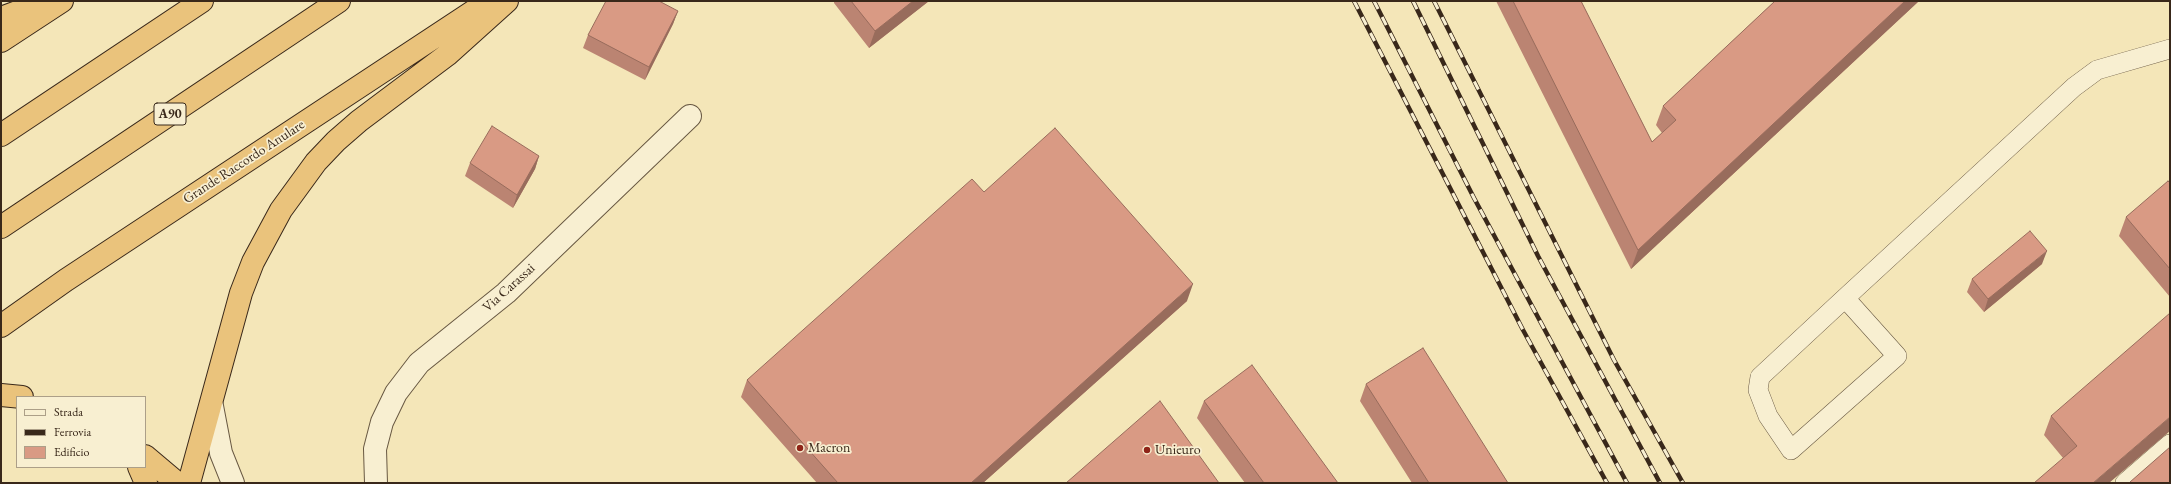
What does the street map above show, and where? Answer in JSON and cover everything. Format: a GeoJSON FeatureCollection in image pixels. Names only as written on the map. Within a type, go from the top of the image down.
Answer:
{"type":"FeatureCollection","features":[{"type":"Feature","properties":{"kind":"highway"},"geometry":{"type":"LineString","coordinates":[[1,18],[47,1]]}},
{"type":"Feature","properties":{"kind":"highway"},"geometry":{"type":"LineString","coordinates":[[1,41],[62,1]]}},
{"type":"Feature","properties":{"kind":"highway"},"geometry":{"type":"LineString","coordinates":[[1,135],[202,1]]}},
{"type":"Feature","properties":{"kind":"highway","name":"A90"},"geometry":{"type":"LineString","coordinates":[[1,227],[339,1]]}},
{"type":"Feature","properties":{"kind":"highway","name":"Grande Raccordo Anulare"},"geometry":{"type":"LineString","coordinates":[[1,326],[66,280],[489,1]]}},
{"type":"Feature","properties":{"kind":"highway"},"geometry":{"type":"LineString","coordinates":[[189,483],[212,406],[241,293],[253,262],[277,217],[316,162],[353,126],[447,55],[507,1]]}},
{"type":"Feature","properties":{"kind":"highway"},"geometry":{"type":"LineString","coordinates":[[1,395],[16,396]]}},
{"type":"Feature","properties":{"kind":"highway"},"geometry":{"type":"LineString","coordinates":[[146,457],[177,483]]}},
{"type":"Feature","properties":{"kind":"highway"},"geometry":{"type":"LineString","coordinates":[[139,468],[146,483]]}},
{"type":"Feature","properties":{"kind":"street","name":"Via Carassai"},"geometry":{"type":"LineString","coordinates":[[376,483],[375,449],[382,422],[396,393],[419,363],[506,293],[690,116]]}},
{"type":"Feature","properties":{"kind":"street"},"geometry":{"type":"LineString","coordinates":[[212,406],[221,453],[233,483]]}},
{"type":"Feature","properties":{"kind":"lane"},"geometry":{"type":"LineString","coordinates":[[1845,298],[1897,356],[1791,450],[1768,416],[1758,390],[1760,377],[1845,298],[2074,87],[2097,70],[2170,49]]}},
{"type":"Feature","properties":{"kind":"lane"},"geometry":{"type":"LineString","coordinates":[[2126,483],[2170,444]]}},
{"type":"Feature","properties":{"kind":"building"},"geometry":{"type":"Polygon","coordinates":[[[606,1],[659,1],[678,11],[649,67],[588,35],[606,1]]]}},
{"type":"Feature","properties":{"kind":"building"},"geometry":{"type":"Polygon","coordinates":[[[851,1],[913,1],[875,31],[851,1]]]}},
{"type":"Feature","properties":{"kind":"building"},"geometry":{"type":"Polygon","coordinates":[[[1513,1],[1581,1],[1652,142],[1676,120],[1663,106],[1775,1],[1905,1],[1638,250],[1513,1]]]}},
{"type":"Feature","properties":{"kind":"building"},"geometry":{"type":"Polygon","coordinates":[[[492,126],[539,156],[517,195],[470,163],[492,126]]]}},
{"type":"Feature","properties":{"kind":"building"},"geometry":{"type":"Polygon","coordinates":[[[1055,128],[1193,284],[971,483],[838,483],[747,380],[972,179],[984,192],[1055,128]]]}},
{"type":"Feature","properties":{"kind":"building"},"geometry":{"type":"Polygon","coordinates":[[[2168,181],[2170,183],[2170,269],[2126,217],[2168,181]]]}},
{"type":"Feature","properties":{"kind":"building"},"geometry":{"type":"Polygon","coordinates":[[[2030,231],[2047,251],[1988,299],[1972,279],[2030,231]]]}},
{"type":"Feature","properties":{"kind":"building"},"geometry":{"type":"Polygon","coordinates":[[[2170,313],[2170,417],[2093,483],[2034,483],[2077,446],[2051,416],[2170,313]]]}},
{"type":"Feature","properties":{"kind":"building"},"geometry":{"type":"Polygon","coordinates":[[[1423,348],[1508,483],[1429,483],[1366,384],[1423,348]]]}},
{"type":"Feature","properties":{"kind":"building"},"geometry":{"type":"Polygon","coordinates":[[[1252,365],[1338,483],[1264,483],[1204,401],[1252,365]]]}},
{"type":"Feature","properties":{"kind":"building","name":"Unieuro"},"geometry":{"type":"Polygon","coordinates":[[[1160,401],[1219,483],[1066,483],[1160,401]]]}},
{"type":"Feature","properties":{"kind":"building"},"geometry":{"type":"Polygon","coordinates":[[[2170,447],[2170,483],[2130,482],[2170,447]]]}},
{"type":"Feature","properties":{"kind":"railway"},"geometry":{"type":"LineString","coordinates":[[1354,1],[1523,330],[1607,483]]}},
{"type":"Feature","properties":{"kind":"railway"},"geometry":{"type":"LineString","coordinates":[[1374,1],[1474,198],[1627,483]]}},
{"type":"Feature","properties":{"kind":"railway"},"geometry":{"type":"LineString","coordinates":[[1413,1],[1538,256],[1660,483]]}},
{"type":"Feature","properties":{"kind":"railway"},"geometry":{"type":"LineString","coordinates":[[1434,1],[1614,360],[1683,483]]}},
{"type":"Feature","properties":{"kind":"place","name":"Macron"},"geometry":{"type":"Point","coordinates":[800,448]}},
{"type":"Feature","properties":{"kind":"place","name":"Unieuro"},"geometry":{"type":"Point","coordinates":[1147,450]}}]}
